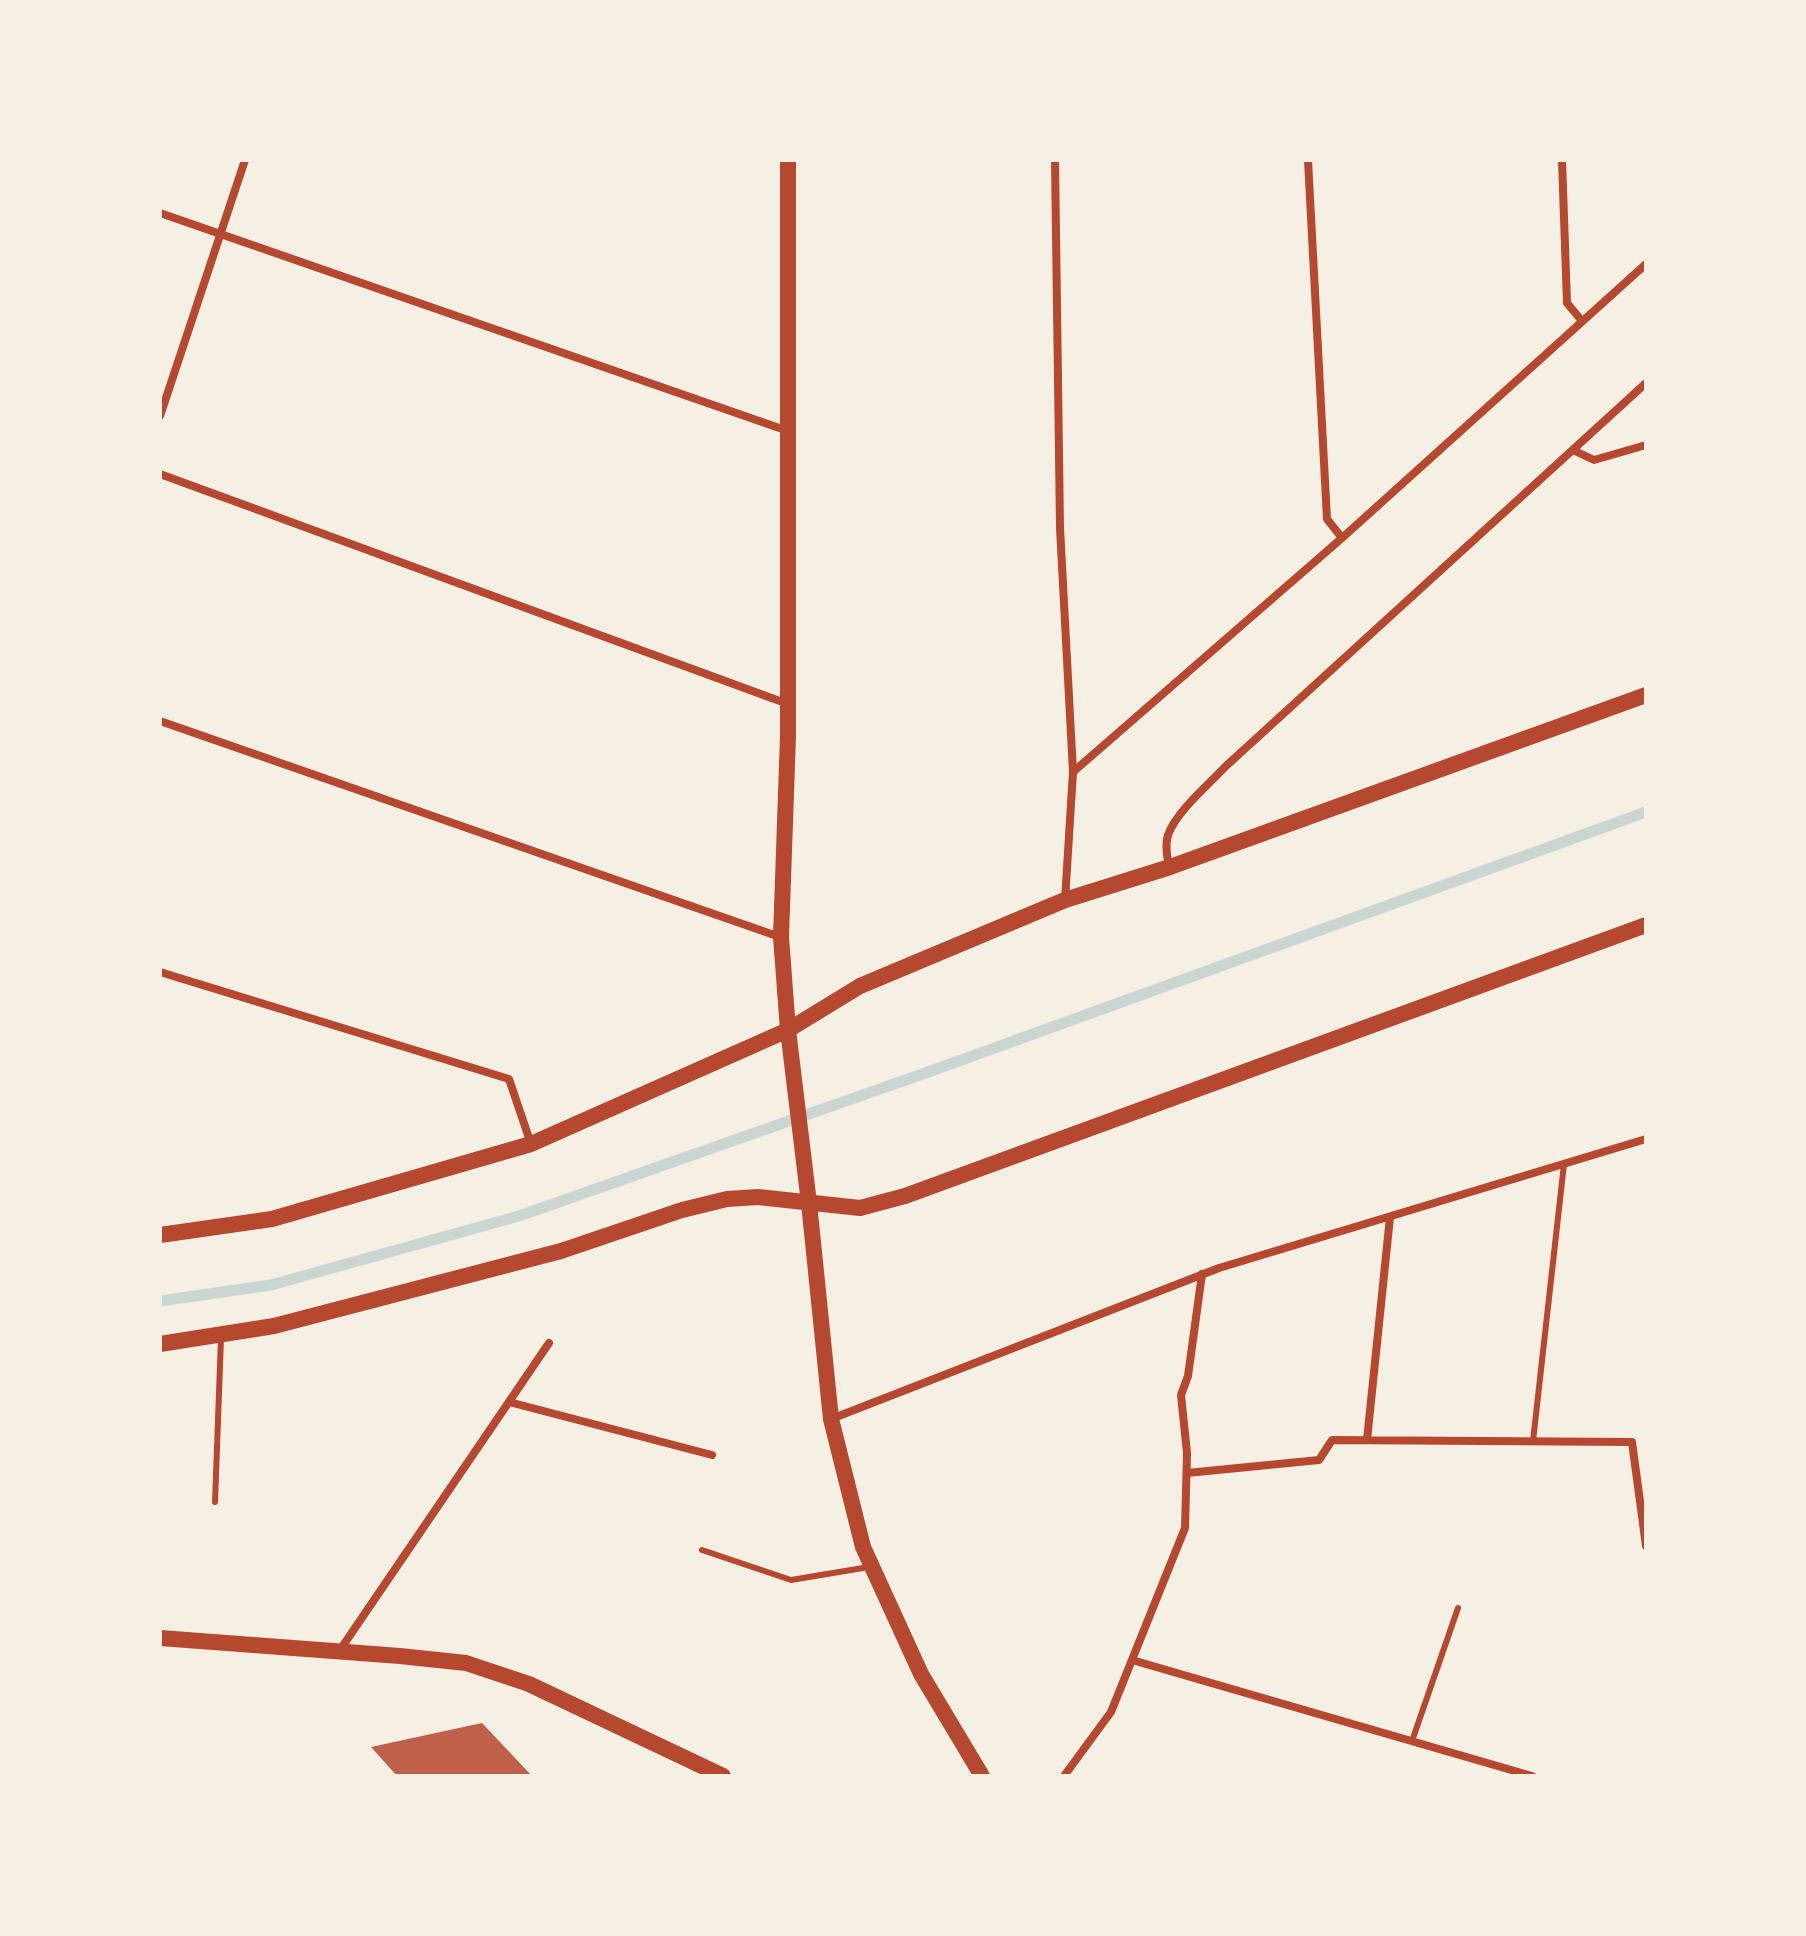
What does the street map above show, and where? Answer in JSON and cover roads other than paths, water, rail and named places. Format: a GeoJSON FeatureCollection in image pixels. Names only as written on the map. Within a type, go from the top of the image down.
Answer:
{"type":"FeatureCollection","features":[{"type":"Feature","properties":{"kind":"main road"},"geometry":{"type":"LineString","coordinates":[[786,161],[788,704],[781,937],[788,1030],[831,1419],[863,1547],[921,1674],[982,1776]]}},
{"type":"Feature","properties":{"kind":"main road"},"geometry":{"type":"LineString","coordinates":[[160,1235],[272,1219],[531,1144],[788,1030],[860,986],[1065,900],[1170,867],[1646,695]]}},
{"type":"Feature","properties":{"kind":"main road"},"geometry":{"type":"LineString","coordinates":[[160,1344],[274,1326],[561,1251],[682,1210],[727,1199],[758,1197],[860,1208],[905,1196],[1646,925]]}},
{"type":"Feature","properties":{"kind":"main road"},"geometry":{"type":"LineString","coordinates":[[160,1638],[466,1663],[529,1684],[723,1776]]}},
{"type":"Feature","properties":{"kind":"street"},"geometry":{"type":"LineString","coordinates":[[160,416],[245,160]]}},
{"type":"Feature","properties":{"kind":"street"},"geometry":{"type":"LineString","coordinates":[[1055,160],[1060,528],[1073,772],[1065,900]]}},
{"type":"Feature","properties":{"kind":"street"},"geometry":{"type":"LineString","coordinates":[[1308,160],[1327,519],[1342,538]]}},
{"type":"Feature","properties":{"kind":"street"},"geometry":{"type":"LineString","coordinates":[[1562,160],[1567,303],[1582,321]]}},
{"type":"Feature","properties":{"kind":"street"},"geometry":{"type":"LineString","coordinates":[[160,213],[789,431]]}},
{"type":"Feature","properties":{"kind":"street"},"geometry":{"type":"LineString","coordinates":[[1073,772],[1342,538],[1646,264]]}},
{"type":"Feature","properties":{"kind":"street"},"geometry":{"type":"LineString","coordinates":[[1170,867],[1166,851],[1168,834],[1191,803],[1226,766],[1646,383]]}},
{"type":"Feature","properties":{"kind":"street"},"geometry":{"type":"LineString","coordinates":[[1573,450],[1594,460],[1646,445]]}},
{"type":"Feature","properties":{"kind":"street"},"geometry":{"type":"LineString","coordinates":[[160,474],[788,704]]}},
{"type":"Feature","properties":{"kind":"street"},"geometry":{"type":"LineString","coordinates":[[160,721],[781,937]]}},
{"type":"Feature","properties":{"kind":"street"},"geometry":{"type":"LineString","coordinates":[[160,972],[509,1079],[531,1144]]}},
{"type":"Feature","properties":{"kind":"street"},"geometry":{"type":"LineString","coordinates":[[831,1419],[1202,1274],[1646,1139]]}},
{"type":"Feature","properties":{"kind":"street"},"geometry":{"type":"LineString","coordinates":[[1367,1440],[1390,1217]]}},
{"type":"Feature","properties":{"kind":"street"},"geometry":{"type":"LineString","coordinates":[[1064,1776],[1111,1712],[1185,1528],[1187,1473],[1181,1395],[1188,1376],[1202,1274]]}},
{"type":"Feature","properties":{"kind":"street"},"geometry":{"type":"LineString","coordinates":[[340,1651],[549,1343]]}},
{"type":"Feature","properties":{"kind":"street"},"geometry":{"type":"LineString","coordinates":[[509,1402],[712,1455]]}},
{"type":"Feature","properties":{"kind":"street"},"geometry":{"type":"LineString","coordinates":[[1187,1473],[1319,1460],[1332,1440],[1632,1442],[1646,1546]]}},
{"type":"Feature","properties":{"kind":"street"},"geometry":{"type":"LineString","coordinates":[[1132,1660],[1532,1776]]}},
{"type":"Feature","properties":{"kind":"lane"},"geometry":{"type":"LineString","coordinates":[[1533,1441],[1564,1164]]}},
{"type":"Feature","properties":{"kind":"lane"},"geometry":{"type":"LineString","coordinates":[[215,1502],[221,1334]]}},
{"type":"Feature","properties":{"kind":"lane"},"geometry":{"type":"LineString","coordinates":[[702,1550],[791,1580],[872,1567]]}},
{"type":"Feature","properties":{"kind":"lane"},"geometry":{"type":"LineString","coordinates":[[1412,1741],[1458,1608]]}},
{"type":"Feature","properties":{"kind":"waterway"},"geometry":{"type":"LineString","coordinates":[[160,1301],[271,1285],[519,1216],[931,1071],[1646,812]]}}]}
